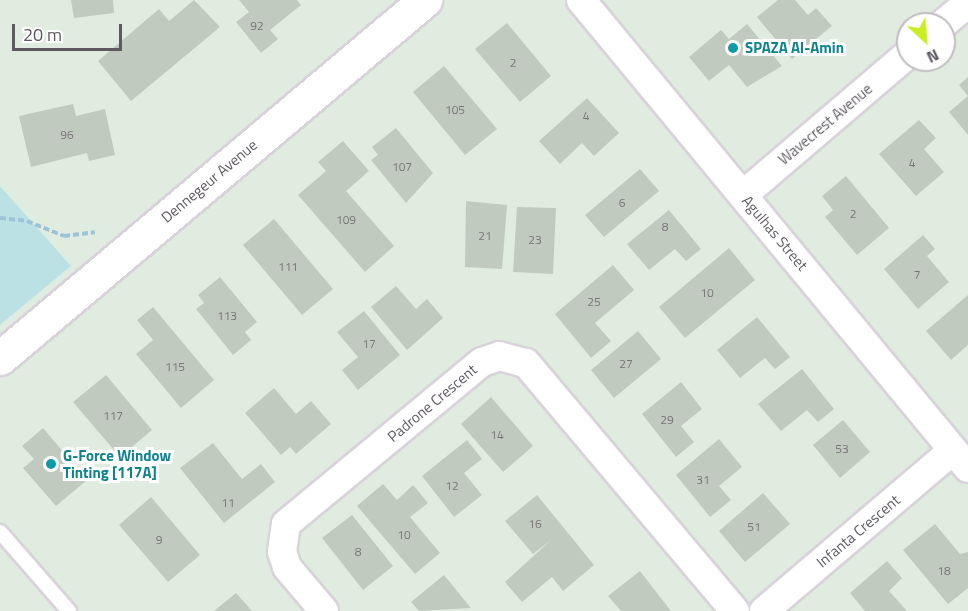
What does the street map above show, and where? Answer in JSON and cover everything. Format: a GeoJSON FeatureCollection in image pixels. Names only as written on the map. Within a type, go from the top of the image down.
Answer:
{"type":"FeatureCollection","features":[{"type":"Feature","properties":{"kind":"street","name":"Agulhas Street"},"geometry":{"type":"LineString","coordinates":[[581,0],[960,460]]}},
{"type":"Feature","properties":{"kind":"street","name":"Dennegeur Avenue"},"geometry":{"type":"LineString","coordinates":[[0,358],[422,1]]}},
{"type":"Feature","properties":{"kind":"street"},"geometry":{"type":"LineString","coordinates":[[956,13],[968,3]]}},
{"type":"Feature","properties":{"kind":"street","name":"Wavecrest Avenue"},"geometry":{"type":"LineString","coordinates":[[743,195],[896,64]]}},
{"type":"Feature","properties":{"kind":"street","name":"Padrone Crescent"},"geometry":{"type":"LineString","coordinates":[[324,611],[287,567],[282,552],[286,524],[482,362],[500,356],[526,363],[735,611]]}},
{"type":"Feature","properties":{"kind":"street","name":"Infanta Crescent"},"geometry":{"type":"LineString","coordinates":[[764,611],[960,460]]}},
{"type":"Feature","properties":{"kind":"lane"},"geometry":{"type":"LineString","coordinates":[[0,532],[69,611]]}},
{"type":"Feature","properties":{"kind":"path"},"geometry":{"type":"LineString","coordinates":[[0,218],[27,221],[64,236],[148,232]]}},
{"type":"Feature","properties":{"kind":"shaded area"},"geometry":{"type":"Polygon","coordinates":[[[0,186],[71,266],[0,325],[0,186]]]}},
{"type":"Feature","properties":{"kind":"building"},"geometry":{"type":"Polygon","coordinates":[[[71,0],[113,0],[114,13],[74,18],[71,0]]]}},
{"type":"Feature","properties":{"kind":"building"},"geometry":{"type":"Polygon","coordinates":[[[194,0],[220,27],[131,101],[98,61],[159,9],[169,21],[194,0]]]}},
{"type":"Feature","properties":{"kind":"building"},"geometry":{"type":"Polygon","coordinates":[[[239,0],[297,0],[301,5],[270,30],[278,39],[261,53],[236,22],[249,12],[239,0]]]}},
{"type":"Feature","properties":{"kind":"building"},"geometry":{"type":"Polygon","coordinates":[[[778,0],[795,0],[808,15],[816,8],[832,26],[792,59],[757,17],[778,0]]]}},
{"type":"Feature","properties":{"kind":"building"},"geometry":{"type":"Polygon","coordinates":[[[507,23],[551,76],[520,102],[475,49],[507,23]]]}},
{"type":"Feature","properties":{"kind":"building","name":"SPAZA Al-Amin"},"geometry":{"type":"Polygon","coordinates":[[[747,24],[782,66],[747,87],[729,65],[709,81],[689,57],[721,30],[729,39],[747,24]]]}},
{"type":"Feature","properties":{"kind":"building"},"geometry":{"type":"Polygon","coordinates":[[[444,66],[497,129],[465,155],[413,92],[444,66]]]}},
{"type":"Feature","properties":{"kind":"building"},"geometry":{"type":"Polygon","coordinates":[[[968,77],[968,96],[959,85],[968,77]]]}},
{"type":"Feature","properties":{"kind":"building"},"geometry":{"type":"Polygon","coordinates":[[[968,96],[968,135],[949,112],[968,96]]]}},
{"type":"Feature","properties":{"kind":"building"},"geometry":{"type":"Polygon","coordinates":[[[587,98],[619,133],[594,156],[582,143],[560,164],[539,141],[587,98]]]}},
{"type":"Feature","properties":{"kind":"building"},"geometry":{"type":"Polygon","coordinates":[[[73,104],[76,116],[105,109],[115,155],[89,161],[87,153],[31,167],[19,116],[73,104]]]}},
{"type":"Feature","properties":{"kind":"building"},"geometry":{"type":"Polygon","coordinates":[[[919,120],[936,138],[924,149],[944,172],[916,196],[879,154],[919,120]]]}},
{"type":"Feature","properties":{"kind":"building"},"geometry":{"type":"Polygon","coordinates":[[[396,128],[433,173],[406,203],[371,160],[378,155],[372,147],[396,128]]]}},
{"type":"Feature","properties":{"kind":"building"},"geometry":{"type":"Polygon","coordinates":[[[343,141],[369,171],[346,191],[394,246],[365,272],[298,195],[326,171],[318,162],[343,141]]]}},
{"type":"Feature","properties":{"kind":"building"},"geometry":{"type":"Polygon","coordinates":[[[640,169],[659,191],[604,237],[585,215],[640,169]]]}},
{"type":"Feature","properties":{"kind":"building"},"geometry":{"type":"Polygon","coordinates":[[[846,176],[889,228],[857,255],[825,217],[833,210],[822,196],[846,176]]]}},
{"type":"Feature","properties":{"kind":"building"},"geometry":{"type":"Polygon","coordinates":[[[466,201],[507,205],[502,269],[465,267],[466,201]]]}},
{"type":"Feature","properties":{"kind":"building"},"geometry":{"type":"Polygon","coordinates":[[[517,207],[556,208],[553,274],[513,272],[517,207]]]}},
{"type":"Feature","properties":{"kind":"building"},"geometry":{"type":"Polygon","coordinates":[[[669,210],[701,249],[686,261],[675,249],[649,270],[627,244],[669,210]]]}},
{"type":"Feature","properties":{"kind":"building"},"geometry":{"type":"Polygon","coordinates":[[[274,219],[333,289],[302,315],[243,245],[274,219]]]}},
{"type":"Feature","properties":{"kind":"building"},"geometry":{"type":"Polygon","coordinates":[[[923,235],[935,249],[927,256],[949,282],[918,309],[884,269],[923,235]]]}},
{"type":"Feature","properties":{"kind":"building"},"geometry":{"type":"Polygon","coordinates":[[[729,248],[755,280],[685,338],[659,307],[729,248]]]}},
{"type":"Feature","properties":{"kind":"building"},"geometry":{"type":"Polygon","coordinates":[[[613,265],[634,290],[595,323],[611,341],[591,358],[555,314],[613,265]]]}},
{"type":"Feature","properties":{"kind":"building"},"geometry":{"type":"Polygon","coordinates":[[[220,277],[257,322],[245,332],[251,340],[233,355],[196,309],[204,303],[198,295],[220,277]]]}},
{"type":"Feature","properties":{"kind":"building"},"geometry":{"type":"Polygon","coordinates":[[[396,286],[416,309],[427,299],[443,318],[407,350],[371,307],[396,286]]]}},
{"type":"Feature","properties":{"kind":"building"},"geometry":{"type":"Polygon","coordinates":[[[968,295],[968,345],[951,360],[926,331],[968,295]]]}},
{"type":"Feature","properties":{"kind":"building"},"geometry":{"type":"Polygon","coordinates":[[[153,307],[214,380],[181,408],[136,354],[153,340],[137,320],[153,307]]]}},
{"type":"Feature","properties":{"kind":"building"},"geometry":{"type":"Polygon","coordinates":[[[364,311],[400,355],[358,390],[342,370],[358,357],[337,332],[364,311]]]}},
{"type":"Feature","properties":{"kind":"building"},"geometry":{"type":"Polygon","coordinates":[[[757,317],[790,357],[775,369],[765,358],[740,378],[717,350],[757,317]]]}},
{"type":"Feature","properties":{"kind":"building"},"geometry":{"type":"Polygon","coordinates":[[[638,331],[661,359],[614,398],[591,370],[638,331]]]}},
{"type":"Feature","properties":{"kind":"building"},"geometry":{"type":"Polygon","coordinates":[[[802,369],[834,409],[818,422],[807,410],[781,431],[758,404],[802,369]]]}},
{"type":"Feature","properties":{"kind":"building"},"geometry":{"type":"Polygon","coordinates":[[[106,375],[152,430],[120,457],[73,402],[106,375]]]}},
{"type":"Feature","properties":{"kind":"building"},"geometry":{"type":"Polygon","coordinates":[[[681,382],[702,409],[681,426],[694,442],[676,457],[642,414],[681,382]]]}},
{"type":"Feature","properties":{"kind":"building"},"geometry":{"type":"Polygon","coordinates":[[[274,388],[296,414],[311,401],[331,424],[296,454],[290,447],[281,455],[245,413],[274,388]]]}},
{"type":"Feature","properties":{"kind":"building"},"geometry":{"type":"Polygon","coordinates":[[[491,397],[533,446],[503,472],[461,424],[491,397]]]}},
{"type":"Feature","properties":{"kind":"building"},"geometry":{"type":"Polygon","coordinates":[[[843,420],[870,452],[840,478],[813,445],[843,420]]]}},
{"type":"Feature","properties":{"kind":"building","name":"G-Force Window Tinting [117A]"},"geometry":{"type":"Polygon","coordinates":[[[43,428],[87,480],[56,506],[23,468],[34,459],[22,446],[43,428]]]}},
{"type":"Feature","properties":{"kind":"building"},"geometry":{"type":"Polygon","coordinates":[[[719,439],[742,467],[719,486],[731,500],[710,517],[676,475],[719,439]]]}},
{"type":"Feature","properties":{"kind":"building"},"geometry":{"type":"Polygon","coordinates":[[[467,440],[482,459],[464,473],[482,495],[454,517],[422,476],[467,440]]]}},
{"type":"Feature","properties":{"kind":"building"},"geometry":{"type":"Polygon","coordinates":[[[213,443],[242,479],[261,464],[275,482],[224,523],[180,468],[213,443]]]}},
{"type":"Feature","properties":{"kind":"building"},"geometry":{"type":"Polygon","coordinates":[[[383,484],[397,500],[413,485],[428,503],[410,517],[440,553],[415,574],[357,506],[383,484]]]}},
{"type":"Feature","properties":{"kind":"building"},"geometry":{"type":"Polygon","coordinates":[[[763,493],[790,524],[745,562],[719,531],[763,493]]]}},
{"type":"Feature","properties":{"kind":"building"},"geometry":{"type":"Polygon","coordinates":[[[537,495],[594,565],[563,591],[552,577],[522,602],[505,582],[551,540],[533,554],[505,521],[537,495]]]}},
{"type":"Feature","properties":{"kind":"building"},"geometry":{"type":"Polygon","coordinates":[[[151,497],[200,555],[168,582],[119,525],[151,497]]]}},
{"type":"Feature","properties":{"kind":"building"},"geometry":{"type":"Polygon","coordinates":[[[352,515],[393,566],[363,590],[322,538],[352,515]]]}},
{"type":"Feature","properties":{"kind":"building"},"geometry":{"type":"Polygon","coordinates":[[[935,524],[960,554],[968,552],[968,588],[948,604],[903,550],[935,524]]]}},
{"type":"Feature","properties":{"kind":"building"},"geometry":{"type":"Polygon","coordinates":[[[887,561],[902,578],[889,591],[907,611],[865,611],[850,593],[887,561]]]}},
{"type":"Feature","properties":{"kind":"building"},"geometry":{"type":"Polygon","coordinates":[[[640,571],[671,611],[621,611],[608,596],[640,571]]]}},
{"type":"Feature","properties":{"kind":"building"},"geometry":{"type":"Polygon","coordinates":[[[444,575],[471,608],[419,611],[411,602],[444,575]]]}},
{"type":"Feature","properties":{"kind":"building"},"geometry":{"type":"Polygon","coordinates":[[[236,593],[252,611],[214,611],[236,593]]]}},
{"type":"Feature","properties":{"kind":"place","name":"SPAZA Al-Amin"},"geometry":{"type":"Point","coordinates":[733,48]}},
{"type":"Feature","properties":{"kind":"place","name":"G-Force Window Tinting [117A]"},"geometry":{"type":"Point","coordinates":[51,464]}}]}
